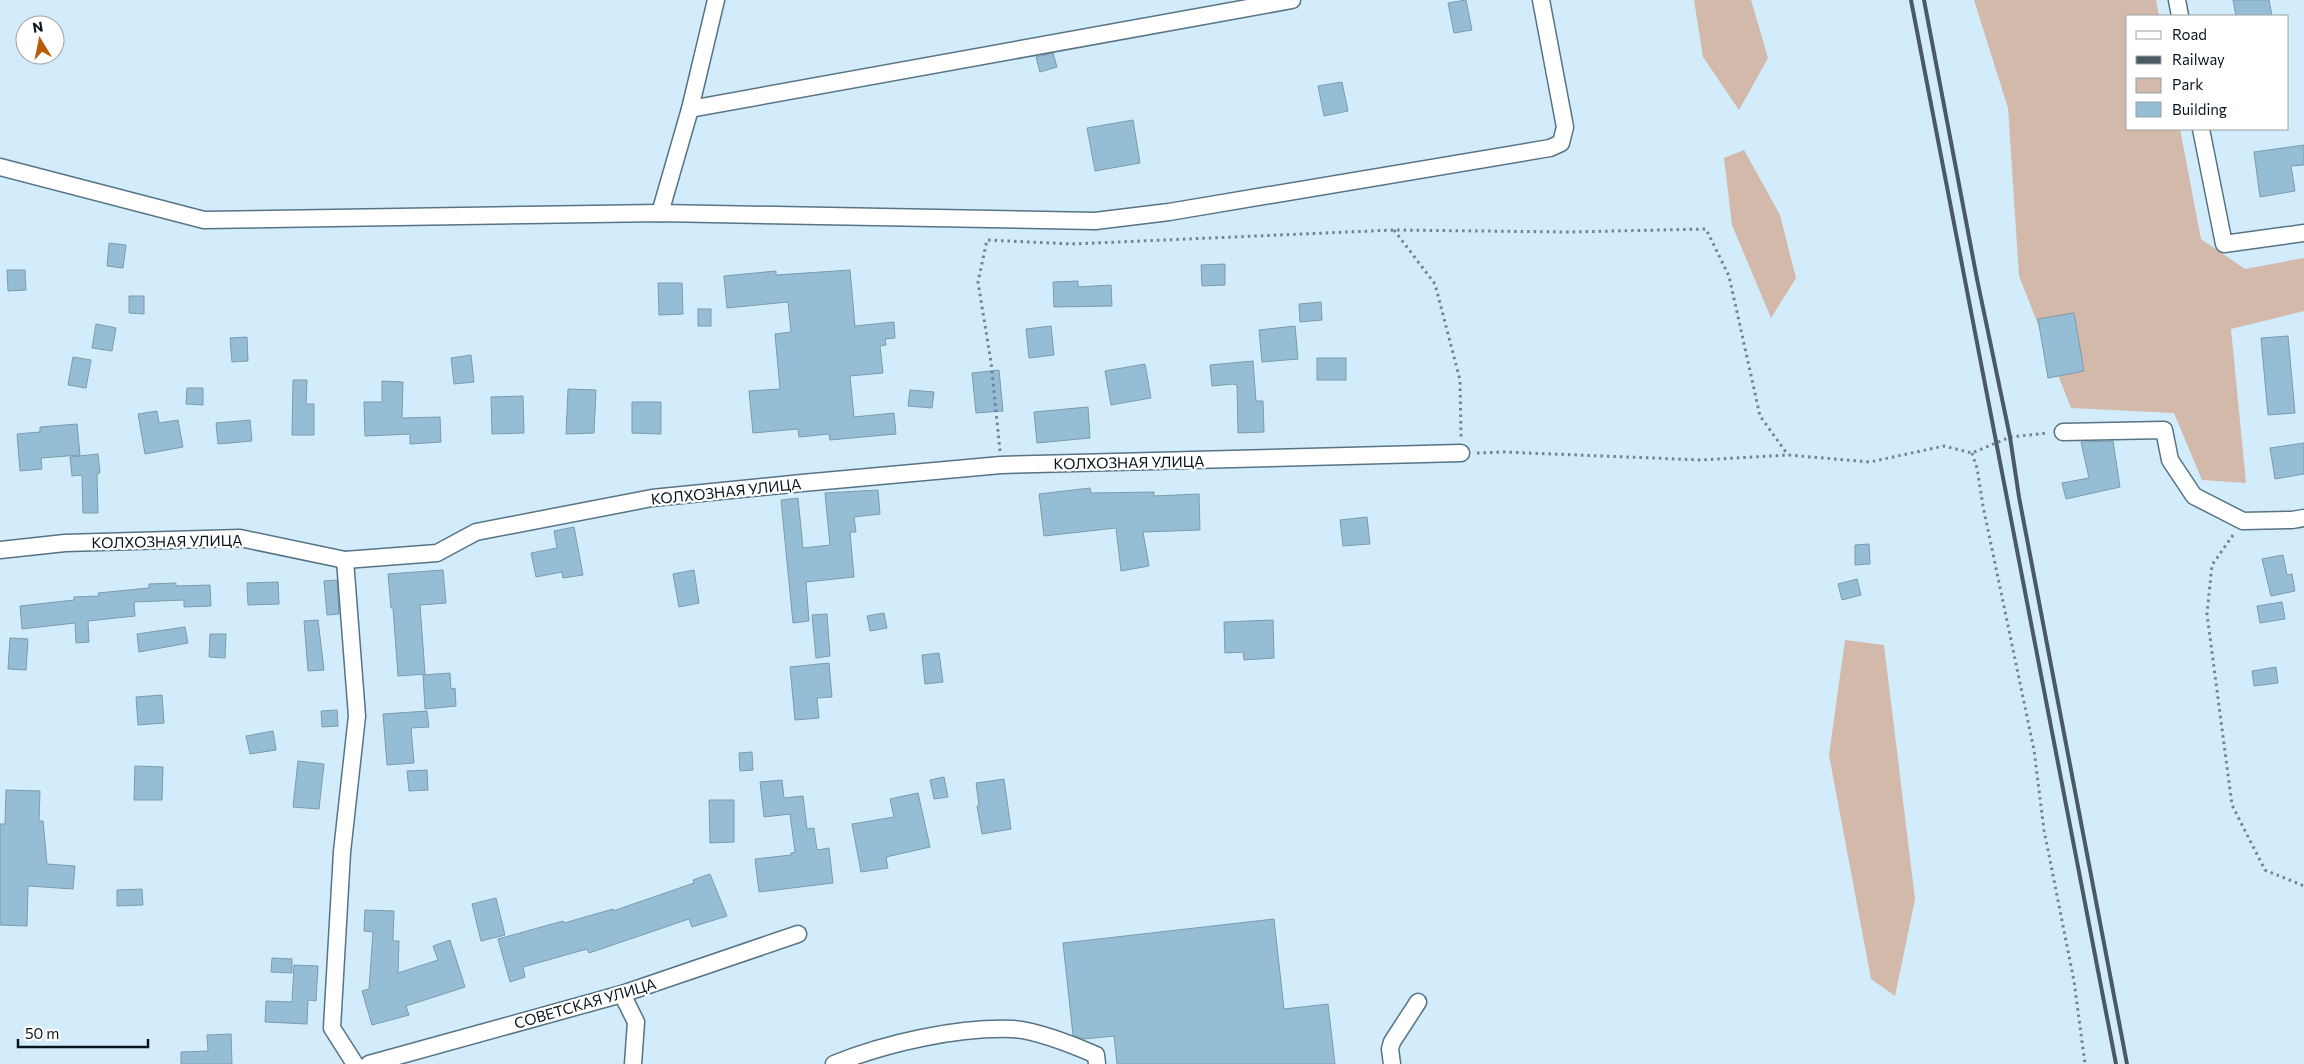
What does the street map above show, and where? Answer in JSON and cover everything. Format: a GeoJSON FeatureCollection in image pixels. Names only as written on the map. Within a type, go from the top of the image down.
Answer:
{"type":"FeatureCollection","features":[{"type":"Feature","properties":{"kind":"street"},"geometry":{"type":"LineString","coordinates":[[660,212],[690,108],[716,0]]}},
{"type":"Feature","properties":{"kind":"street"},"geometry":{"type":"LineString","coordinates":[[690,108],[1292,0]]}},
{"type":"Feature","properties":{"kind":"street"},"geometry":{"type":"LineString","coordinates":[[0,167],[204,220],[660,212],[1095,222],[1169,212],[1550,148],[1562,143],[1565,127],[1541,0]]}},
{"type":"Feature","properties":{"kind":"street"},"geometry":{"type":"LineString","coordinates":[[2177,0],[2180,15]]}},
{"type":"Feature","properties":{"kind":"street"},"geometry":{"type":"LineString","coordinates":[[2202,130],[2224,244],[2304,233]]}},
{"type":"Feature","properties":{"kind":"street"},"geometry":{"type":"LineString","coordinates":[[2063,432],[2164,430],[2170,460],[2194,496],[2243,521],[2304,518]]}},
{"type":"Feature","properties":{"kind":"street","name":"КОЛХОЗНАЯ УЛИЦА"},"geometry":{"type":"LineString","coordinates":[[0,550],[65,543],[240,538],[345,560],[437,553],[476,532],[652,498],[1001,465],[1461,453]]}},
{"type":"Feature","properties":{"kind":"street"},"geometry":{"type":"LineString","coordinates":[[345,560],[356,716],[342,852],[332,1028],[355,1064]]}},
{"type":"Feature","properties":{"kind":"street","name":"СОВЕТСКАЯ УЛИЦА"},"geometry":{"type":"LineString","coordinates":[[369,1064],[622,994],[798,934]]}},
{"type":"Feature","properties":{"kind":"street"},"geometry":{"type":"LineString","coordinates":[[622,994],[636,1022],[633,1064]]}},
{"type":"Feature","properties":{"kind":"street"},"geometry":{"type":"LineString","coordinates":[[1392,1064],[1390,1050],[1392,1042],[1418,1002]]}},
{"type":"Feature","properties":{"kind":"street"},"geometry":{"type":"LineString","coordinates":[[834,1064],[851,1057],[940,1034],[1014,1029],[1068,1043],[1096,1055],[1097,1064]]}},
{"type":"Feature","properties":{"kind":"path"},"geometry":{"type":"LineString","coordinates":[[1001,465],[990,362],[978,282],[987,240],[1072,244],[1394,230],[1568,232],[1706,229],[1729,276],[1760,416],[1788,455]]}},
{"type":"Feature","properties":{"kind":"path"},"geometry":{"type":"LineString","coordinates":[[1394,230],[1435,284],[1460,380],[1461,453],[1503,452],[1702,460],[1788,455],[1870,462],[1944,446],[1972,453],[2010,437],[2063,432]]}},
{"type":"Feature","properties":{"kind":"path"},"geometry":{"type":"LineString","coordinates":[[1972,453],[1977,468],[1983,506],[2034,750],[2044,830],[2074,981],[2085,1064]]}},
{"type":"Feature","properties":{"kind":"path"},"geometry":{"type":"LineString","coordinates":[[2243,521],[2212,565],[2207,614],[2232,805],[2265,870],[2304,886]]}},
{"type":"Feature","properties":{"kind":"green space"},"geometry":{"type":"Polygon","coordinates":[[[1694,0],[1751,0],[1768,58],[1739,110],[1703,57],[1694,0]]]}},
{"type":"Feature","properties":{"kind":"green space"},"geometry":{"type":"Polygon","coordinates":[[[1974,0],[2156,0],[2159,15],[2126,15],[2126,130],[2180,130],[2201,239],[2245,269],[2304,258],[2304,311],[2231,329],[2246,483],[2202,480],[2174,413],[2071,408],[2019,276],[2008,108],[1974,0]]]}},
{"type":"Feature","properties":{"kind":"green space"},"geometry":{"type":"Polygon","coordinates":[[[1744,150],[1780,215],[1796,278],[1771,318],[1732,225],[1724,158],[1744,150]]]}},
{"type":"Feature","properties":{"kind":"green space"},"geometry":{"type":"Polygon","coordinates":[[[1845,640],[1884,645],[1915,899],[1895,996],[1871,979],[1829,755],[1845,640]]]}},
{"type":"Feature","properties":{"kind":"building"},"geometry":{"type":"Polygon","coordinates":[[[1466,0],[1472,30],[1454,33],[1448,3],[1466,0]]]}},
{"type":"Feature","properties":{"kind":"building"},"geometry":{"type":"Polygon","coordinates":[[[2233,0],[2269,0],[2272,15],[2236,15],[2233,0]]]}},
{"type":"Feature","properties":{"kind":"building"},"geometry":{"type":"Polygon","coordinates":[[[1053,53],[1057,67],[1040,72],[1036,57],[1053,53]]]}},
{"type":"Feature","properties":{"kind":"building"},"geometry":{"type":"Polygon","coordinates":[[[1342,82],[1348,111],[1324,116],[1318,86],[1342,82]]]}},
{"type":"Feature","properties":{"kind":"building"},"geometry":{"type":"Polygon","coordinates":[[[1133,120],[1140,163],[1095,171],[1087,128],[1133,120]]]}},
{"type":"Feature","properties":{"kind":"building"},"geometry":{"type":"Polygon","coordinates":[[[2304,145],[2304,165],[2291,166],[2295,191],[2260,197],[2254,152],[2304,145]]]}},
{"type":"Feature","properties":{"kind":"building"},"geometry":{"type":"Polygon","coordinates":[[[109,243],[126,245],[123,268],[107,266],[109,243]]]}},
{"type":"Feature","properties":{"kind":"building"},"geometry":{"type":"Polygon","coordinates":[[[1225,264],[1225,285],[1202,286],[1201,265],[1225,264]]]}},
{"type":"Feature","properties":{"kind":"building"},"geometry":{"type":"Polygon","coordinates":[[[7,270],[25,270],[26,290],[8,291],[7,270]]]}},
{"type":"Feature","properties":{"kind":"building"},"geometry":{"type":"Polygon","coordinates":[[[850,270],[855,326],[894,322],[895,338],[885,339],[886,345],[880,346],[883,373],[850,376],[854,417],[894,413],[896,434],[830,440],[829,434],[799,437],[798,429],[753,433],[749,391],[780,389],[775,334],[791,332],[788,302],[727,308],[724,276],[776,271],[776,275],[850,270]]]}},
{"type":"Feature","properties":{"kind":"building"},"geometry":{"type":"Polygon","coordinates":[[[1078,281],[1078,287],[1111,285],[1112,306],[1054,307],[1053,282],[1078,281]]]}},
{"type":"Feature","properties":{"kind":"building"},"geometry":{"type":"Polygon","coordinates":[[[658,283],[682,283],[683,314],[659,315],[658,283]]]}},
{"type":"Feature","properties":{"kind":"building"},"geometry":{"type":"Polygon","coordinates":[[[129,296],[144,296],[144,314],[129,313],[129,296]]]}},
{"type":"Feature","properties":{"kind":"building"},"geometry":{"type":"Polygon","coordinates":[[[1321,302],[1322,320],[1300,322],[1299,304],[1321,302]]]}},
{"type":"Feature","properties":{"kind":"building"},"geometry":{"type":"Polygon","coordinates":[[[698,309],[711,309],[711,326],[698,326],[698,309]]]}},
{"type":"Feature","properties":{"kind":"building"},"geometry":{"type":"Polygon","coordinates":[[[2074,313],[2084,371],[2048,378],[2038,319],[2074,313]]]}},
{"type":"Feature","properties":{"kind":"building"},"geometry":{"type":"Polygon","coordinates":[[[96,324],[116,328],[112,351],[92,348],[96,324]]]}},
{"type":"Feature","properties":{"kind":"building"},"geometry":{"type":"Polygon","coordinates":[[[1051,326],[1054,355],[1029,358],[1026,329],[1051,326]]]}},
{"type":"Feature","properties":{"kind":"building"},"geometry":{"type":"Polygon","coordinates":[[[1295,326],[1298,359],[1262,362],[1259,330],[1295,326]]]}},
{"type":"Feature","properties":{"kind":"building"},"geometry":{"type":"Polygon","coordinates":[[[2288,336],[2295,413],[2268,415],[2261,338],[2288,336]]]}},
{"type":"Feature","properties":{"kind":"building"},"geometry":{"type":"Polygon","coordinates":[[[247,337],[248,361],[232,362],[230,338],[247,337]]]}},
{"type":"Feature","properties":{"kind":"building"},"geometry":{"type":"Polygon","coordinates":[[[471,355],[474,382],[454,384],[451,358],[471,355]]]}},
{"type":"Feature","properties":{"kind":"building"},"geometry":{"type":"Polygon","coordinates":[[[73,357],[91,360],[86,388],[68,385],[73,357]]]}},
{"type":"Feature","properties":{"kind":"building"},"geometry":{"type":"Polygon","coordinates":[[[1317,358],[1346,358],[1346,380],[1317,380],[1317,358]]]}},
{"type":"Feature","properties":{"kind":"building"},"geometry":{"type":"Polygon","coordinates":[[[1253,361],[1256,401],[1263,401],[1264,432],[1238,433],[1237,385],[1212,386],[1210,365],[1253,361]]]}},
{"type":"Feature","properties":{"kind":"building"},"geometry":{"type":"Polygon","coordinates":[[[1145,364],[1151,398],[1111,405],[1105,371],[1145,364]]]}},
{"type":"Feature","properties":{"kind":"building"},"geometry":{"type":"Polygon","coordinates":[[[999,370],[1003,411],[976,413],[972,373],[999,370]]]}},
{"type":"Feature","properties":{"kind":"building"},"geometry":{"type":"Polygon","coordinates":[[[293,380],[307,380],[306,404],[314,404],[314,435],[292,435],[293,380]]]}},
{"type":"Feature","properties":{"kind":"building"},"geometry":{"type":"Polygon","coordinates":[[[382,381],[403,382],[402,418],[440,417],[441,442],[410,444],[410,434],[365,436],[364,402],[382,402],[382,381]]]}},
{"type":"Feature","properties":{"kind":"building"},"geometry":{"type":"Polygon","coordinates":[[[187,388],[203,388],[203,405],[186,404],[187,388]]]}},
{"type":"Feature","properties":{"kind":"building"},"geometry":{"type":"Polygon","coordinates":[[[568,389],[596,390],[594,433],[566,434],[568,389]]]}},
{"type":"Feature","properties":{"kind":"building"},"geometry":{"type":"Polygon","coordinates":[[[910,390],[934,392],[932,408],[908,406],[910,390]]]}},
{"type":"Feature","properties":{"kind":"building"},"geometry":{"type":"Polygon","coordinates":[[[523,396],[524,433],[492,434],[491,397],[523,396]]]}},
{"type":"Feature","properties":{"kind":"building"},"geometry":{"type":"Polygon","coordinates":[[[632,402],[661,402],[661,434],[632,433],[632,402]]]}},
{"type":"Feature","properties":{"kind":"building"},"geometry":{"type":"Polygon","coordinates":[[[1088,407],[1090,438],[1037,443],[1034,412],[1088,407]]]}},
{"type":"Feature","properties":{"kind":"building"},"geometry":{"type":"Polygon","coordinates":[[[157,411],[159,423],[178,420],[183,447],[145,454],[138,414],[157,411]]]}},
{"type":"Feature","properties":{"kind":"building"},"geometry":{"type":"Polygon","coordinates":[[[250,420],[252,441],[218,444],[216,423],[250,420]]]}},
{"type":"Feature","properties":{"kind":"building"},"geometry":{"type":"Polygon","coordinates":[[[77,424],[80,455],[41,458],[42,469],[20,471],[17,434],[40,432],[40,427],[77,424]]]}},
{"type":"Feature","properties":{"kind":"building"},"geometry":{"type":"Polygon","coordinates":[[[2113,441],[2120,487],[2066,499],[2062,483],[2089,478],[2081,442],[2113,441]]]}},
{"type":"Feature","properties":{"kind":"building"},"geometry":{"type":"Polygon","coordinates":[[[2304,443],[2304,474],[2275,479],[2270,448],[2304,443]]]}},
{"type":"Feature","properties":{"kind":"building"},"geometry":{"type":"Polygon","coordinates":[[[98,454],[100,473],[97,474],[98,513],[83,513],[82,475],[72,476],[70,457],[98,454]]]}},
{"type":"Feature","properties":{"kind":"building"},"geometry":{"type":"Polygon","coordinates":[[[1090,488],[1091,493],[1154,492],[1154,496],[1199,494],[1200,530],[1143,532],[1149,566],[1121,571],[1116,528],[1044,536],[1039,494],[1090,488]]]}},
{"type":"Feature","properties":{"kind":"building"},"geometry":{"type":"Polygon","coordinates":[[[878,490],[880,514],[854,517],[856,532],[850,532],[854,577],[806,582],[809,621],[793,623],[781,500],[798,498],[803,548],[830,545],[825,493],[878,490]]]}},
{"type":"Feature","properties":{"kind":"building"},"geometry":{"type":"Polygon","coordinates":[[[1367,517],[1370,544],[1343,546],[1340,520],[1367,517]]]}},
{"type":"Feature","properties":{"kind":"building"},"geometry":{"type":"Polygon","coordinates":[[[574,527],[583,575],[563,578],[562,572],[536,577],[531,553],[557,548],[554,531],[574,527]]]}},
{"type":"Feature","properties":{"kind":"building"},"geometry":{"type":"Polygon","coordinates":[[[1869,544],[1870,564],[1855,565],[1855,545],[1869,544]]]}},
{"type":"Feature","properties":{"kind":"building"},"geometry":{"type":"Polygon","coordinates":[[[2283,555],[2287,575],[2292,574],[2295,591],[2271,596],[2262,559],[2283,555]]]}},
{"type":"Feature","properties":{"kind":"building"},"geometry":{"type":"Polygon","coordinates":[[[443,570],[446,603],[420,605],[425,674],[398,676],[393,608],[391,608],[388,574],[443,570]]]}},
{"type":"Feature","properties":{"kind":"building"},"geometry":{"type":"Polygon","coordinates":[[[694,570],[699,603],[679,607],[673,574],[694,570]]]}},
{"type":"Feature","properties":{"kind":"building"},"geometry":{"type":"Polygon","coordinates":[[[1857,579],[1861,595],[1842,600],[1838,584],[1857,579]]]}},
{"type":"Feature","properties":{"kind":"building"},"geometry":{"type":"Polygon","coordinates":[[[337,580],[339,614],[327,615],[324,581],[337,580]]]}},
{"type":"Feature","properties":{"kind":"building"},"geometry":{"type":"Polygon","coordinates":[[[278,582],[279,604],[248,605],[247,583],[278,582]]]}},
{"type":"Feature","properties":{"kind":"building"},"geometry":{"type":"Polygon","coordinates":[[[176,583],[176,586],[210,585],[211,606],[184,607],[184,600],[134,602],[135,616],[88,621],[89,642],[76,643],[75,623],[22,629],[20,606],[74,600],[74,597],[99,596],[98,593],[149,588],[149,584],[176,583]]]}},
{"type":"Feature","properties":{"kind":"building"},"geometry":{"type":"Polygon","coordinates":[[[2282,602],[2285,619],[2260,623],[2257,606],[2282,602]]]}},
{"type":"Feature","properties":{"kind":"building"},"geometry":{"type":"Polygon","coordinates":[[[884,613],[887,628],[870,631],[867,616],[884,613]]]}},
{"type":"Feature","properties":{"kind":"building"},"geometry":{"type":"Polygon","coordinates":[[[827,614],[830,656],[816,658],[812,615],[827,614]]]}},
{"type":"Feature","properties":{"kind":"building"},"geometry":{"type":"Polygon","coordinates":[[[318,620],[324,670],[308,671],[304,621],[318,620]]]}},
{"type":"Feature","properties":{"kind":"building"},"geometry":{"type":"Polygon","coordinates":[[[1273,620],[1274,658],[1244,660],[1243,652],[1225,653],[1224,622],[1273,620]]]}},
{"type":"Feature","properties":{"kind":"building"},"geometry":{"type":"Polygon","coordinates":[[[185,627],[188,643],[139,652],[137,634],[185,627]]]}},
{"type":"Feature","properties":{"kind":"building"},"geometry":{"type":"Polygon","coordinates":[[[210,634],[226,634],[225,658],[209,657],[210,634]]]}},
{"type":"Feature","properties":{"kind":"building"},"geometry":{"type":"Polygon","coordinates":[[[10,638],[28,639],[26,670],[8,669],[10,638]]]}},
{"type":"Feature","properties":{"kind":"building"},"geometry":{"type":"Polygon","coordinates":[[[939,653],[943,682],[925,684],[922,655],[939,653]]]}},
{"type":"Feature","properties":{"kind":"building"},"geometry":{"type":"Polygon","coordinates":[[[829,663],[832,697],[817,698],[819,718],[795,720],[790,667],[829,663]]]}},
{"type":"Feature","properties":{"kind":"building"},"geometry":{"type":"Polygon","coordinates":[[[2276,667],[2278,683],[2254,686],[2252,671],[2276,667]]]}},
{"type":"Feature","properties":{"kind":"building"},"geometry":{"type":"Polygon","coordinates":[[[450,673],[451,689],[455,688],[456,706],[425,709],[423,675],[450,673]]]}},
{"type":"Feature","properties":{"kind":"building"},"geometry":{"type":"Polygon","coordinates":[[[162,695],[164,723],[138,725],[136,697],[162,695]]]}},
{"type":"Feature","properties":{"kind":"building"},"geometry":{"type":"Polygon","coordinates":[[[337,710],[338,726],[322,727],[321,711],[337,710]]]}},
{"type":"Feature","properties":{"kind":"building"},"geometry":{"type":"Polygon","coordinates":[[[427,711],[429,727],[411,728],[414,763],[387,765],[383,714],[427,711]]]}},
{"type":"Feature","properties":{"kind":"building"},"geometry":{"type":"Polygon","coordinates":[[[273,731],[276,750],[250,754],[246,736],[273,731]]]}},
{"type":"Feature","properties":{"kind":"building"},"geometry":{"type":"Polygon","coordinates":[[[752,752],[753,770],[740,771],[739,753],[752,752]]]}},
{"type":"Feature","properties":{"kind":"building"},"geometry":{"type":"Polygon","coordinates":[[[298,761],[324,764],[319,809],[293,807],[298,761]]]}},
{"type":"Feature","properties":{"kind":"building"},"geometry":{"type":"Polygon","coordinates":[[[135,766],[163,767],[162,800],[134,800],[135,766]]]}},
{"type":"Feature","properties":{"kind":"building"},"geometry":{"type":"Polygon","coordinates":[[[427,770],[428,790],[409,791],[407,771],[427,770]]]}},
{"type":"Feature","properties":{"kind":"building"},"geometry":{"type":"Polygon","coordinates":[[[944,777],[948,797],[934,799],[930,780],[944,777]]]}},
{"type":"Feature","properties":{"kind":"building"},"geometry":{"type":"Polygon","coordinates":[[[1004,779],[1011,829],[982,834],[977,806],[979,805],[976,783],[1004,779]]]}},
{"type":"Feature","properties":{"kind":"building"},"geometry":{"type":"Polygon","coordinates":[[[782,780],[784,798],[803,796],[807,829],[814,828],[817,850],[829,848],[833,883],[759,892],[755,859],[791,855],[791,853],[795,852],[790,814],[764,817],[760,782],[782,780]]]}},
{"type":"Feature","properties":{"kind":"building"},"geometry":{"type":"Polygon","coordinates":[[[6,790],[40,791],[39,821],[43,821],[47,864],[75,866],[73,889],[28,886],[27,926],[0,925],[0,824],[5,824],[6,790]]]}},
{"type":"Feature","properties":{"kind":"building"},"geometry":{"type":"Polygon","coordinates":[[[918,793],[930,847],[886,857],[888,868],[861,872],[852,824],[894,817],[890,799],[918,793]]]}},
{"type":"Feature","properties":{"kind":"building"},"geometry":{"type":"Polygon","coordinates":[[[709,800],[734,800],[734,842],[710,843],[709,800]]]}},
{"type":"Feature","properties":{"kind":"building"},"geometry":{"type":"Polygon","coordinates":[[[710,874],[727,916],[692,927],[689,919],[589,953],[587,949],[523,967],[525,977],[510,982],[498,939],[563,921],[564,923],[613,909],[613,911],[694,883],[693,880],[710,874]]]}},
{"type":"Feature","properties":{"kind":"building"},"geometry":{"type":"Polygon","coordinates":[[[142,889],[143,905],[117,906],[117,890],[142,889]]]}},
{"type":"Feature","properties":{"kind":"building"},"geometry":{"type":"Polygon","coordinates":[[[496,898],[505,935],[481,941],[472,904],[496,898]]]}},
{"type":"Feature","properties":{"kind":"building"},"geometry":{"type":"Polygon","coordinates":[[[365,910],[394,911],[393,941],[399,941],[398,973],[438,960],[433,946],[450,940],[465,987],[406,1006],[409,1015],[372,1025],[362,991],[369,989],[373,932],[364,931],[365,910]]]}},
{"type":"Feature","properties":{"kind":"building"},"geometry":{"type":"Polygon","coordinates":[[[1274,919],[1284,1009],[1328,1004],[1335,1064],[1117,1064],[1114,1036],[1084,1039],[1073,1035],[1063,943],[1274,919]]]}},
{"type":"Feature","properties":{"kind":"building"},"geometry":{"type":"Polygon","coordinates":[[[272,958],[292,959],[292,973],[271,972],[272,958]]]}},
{"type":"Feature","properties":{"kind":"building"},"geometry":{"type":"Polygon","coordinates":[[[294,965],[318,966],[316,1001],[308,1000],[307,1024],[265,1022],[266,1001],[292,1002],[294,965]]]}},
{"type":"Feature","properties":{"kind":"building"},"geometry":{"type":"Polygon","coordinates":[[[231,1034],[232,1064],[181,1064],[181,1052],[208,1051],[207,1035],[231,1034]]]}},
{"type":"Feature","properties":{"kind":"railway"},"geometry":{"type":"LineString","coordinates":[[1911,0],[2116,1064]]}},
{"type":"Feature","properties":{"kind":"railway"},"geometry":{"type":"LineString","coordinates":[[1924,0],[1977,279],[2010,437],[2019,497],[2127,1064]]}}]}
